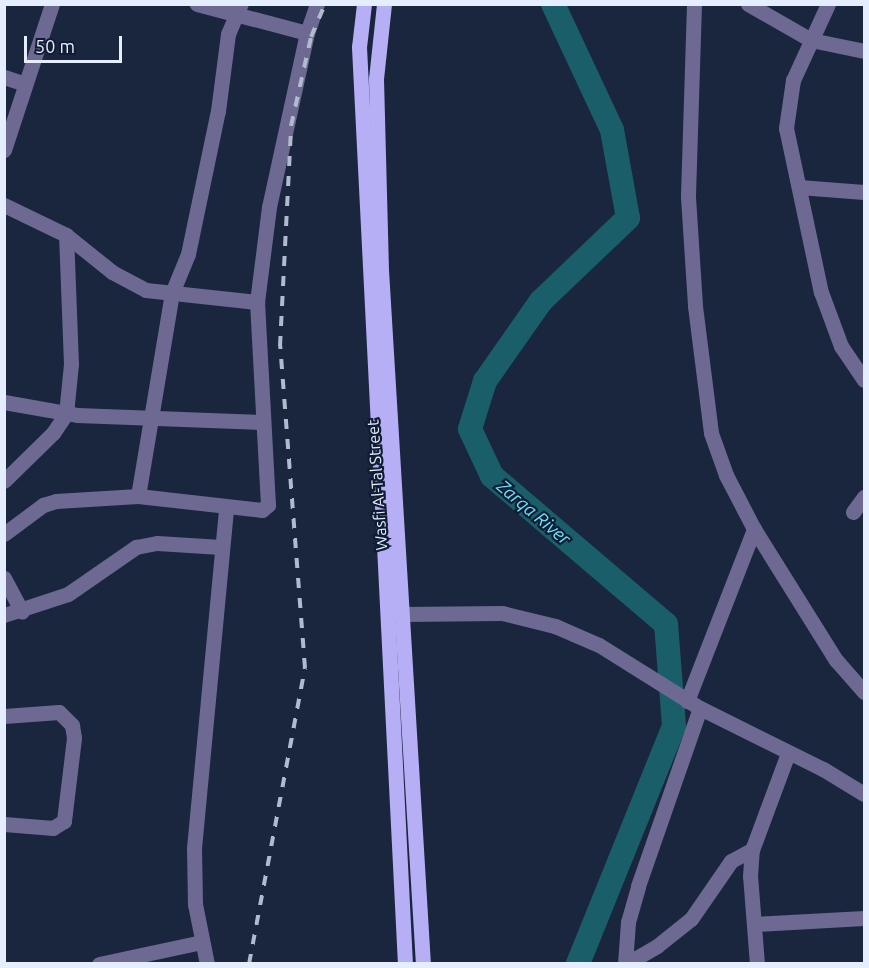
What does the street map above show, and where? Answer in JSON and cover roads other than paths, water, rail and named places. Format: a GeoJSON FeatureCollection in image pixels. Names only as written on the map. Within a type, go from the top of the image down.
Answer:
{"type":"FeatureCollection","features":[{"type":"Feature","properties":{"kind":"main road","name":"Wasfi Al-Tal Street"},"geometry":{"type":"LineString","coordinates":[[364,4],[359,47],[405,963]]}},
{"type":"Feature","properties":{"kind":"main road","name":"Wasfi Al-Tal Street"},"geometry":{"type":"LineString","coordinates":[[384,4],[377,43],[376,79],[381,258],[423,963]]}},
{"type":"Feature","properties":{"kind":"street"},"geometry":{"type":"LineString","coordinates":[[4,150],[52,4]]}},
{"type":"Feature","properties":{"kind":"street"},"geometry":{"type":"LineString","coordinates":[[197,4],[237,11],[307,33]]}},
{"type":"Feature","properties":{"kind":"street"},"geometry":{"type":"LineString","coordinates":[[4,534],[43,505],[56,501],[138,496],[262,510],[268,505],[261,422],[257,302],[271,197],[307,33],[317,4]]}},
{"type":"Feature","properties":{"kind":"street"},"geometry":{"type":"LineString","coordinates":[[694,4],[688,197],[700,361],[718,455],[754,530],[836,660],[864,692]]}},
{"type":"Feature","properties":{"kind":"street"},"geometry":{"type":"LineString","coordinates":[[748,4],[811,40],[864,51]]}},
{"type":"Feature","properties":{"kind":"street"},"geometry":{"type":"LineString","coordinates":[[828,4],[793,80],[786,113],[799,187],[829,317],[849,361],[864,380]]}},
{"type":"Feature","properties":{"kind":"street"},"geometry":{"type":"LineString","coordinates":[[138,496],[153,418],[172,293],[188,254],[237,11]]}},
{"type":"Feature","properties":{"kind":"street"},"geometry":{"type":"LineString","coordinates":[[4,77],[25,84]]}},
{"type":"Feature","properties":{"kind":"street"},"geometry":{"type":"LineString","coordinates":[[799,187],[864,192]]}},
{"type":"Feature","properties":{"kind":"street"},"geometry":{"type":"LineString","coordinates":[[4,205],[66,235],[131,284],[172,293],[257,302]]}},
{"type":"Feature","properties":{"kind":"street"},"geometry":{"type":"LineString","coordinates":[[4,482],[53,433],[66,414],[71,364],[66,235]]}},
{"type":"Feature","properties":{"kind":"street"},"geometry":{"type":"LineString","coordinates":[[4,402],[66,414],[261,422]]}},
{"type":"Feature","properties":{"kind":"street"},"geometry":{"type":"LineString","coordinates":[[853,512],[864,497]]}},
{"type":"Feature","properties":{"kind":"street"},"geometry":{"type":"LineString","coordinates":[[207,963],[195,904],[194,848],[226,507]]}},
{"type":"Feature","properties":{"kind":"street"},"geometry":{"type":"LineString","coordinates":[[626,963],[628,922],[687,701],[754,530]]}},
{"type":"Feature","properties":{"kind":"street"},"geometry":{"type":"LineString","coordinates":[[4,615],[22,612],[68,594],[136,547],[157,543],[221,547]]}},
{"type":"Feature","properties":{"kind":"street"},"geometry":{"type":"LineString","coordinates":[[4,578],[22,612]]}},
{"type":"Feature","properties":{"kind":"street"},"geometry":{"type":"LineString","coordinates":[[403,614],[481,612],[520,616],[590,640],[687,701],[864,794]]}},
{"type":"Feature","properties":{"kind":"street"},"geometry":{"type":"LineString","coordinates":[[4,716],[59,712],[72,725],[74,738],[64,821],[53,828],[4,824]]}},
{"type":"Feature","properties":{"kind":"street"},"geometry":{"type":"LineString","coordinates":[[758,963],[752,850],[788,753]]}},
{"type":"Feature","properties":{"kind":"street"},"geometry":{"type":"LineString","coordinates":[[626,963],[657,946],[691,919],[706,902],[726,867],[752,850]]}},
{"type":"Feature","properties":{"kind":"street"},"geometry":{"type":"LineString","coordinates":[[755,924],[864,918]]}},
{"type":"Feature","properties":{"kind":"street"},"geometry":{"type":"LineString","coordinates":[[99,963],[202,942]]}},
{"type":"Feature","properties":{"kind":"waterway","name":"Zarqa River"},"geometry":{"type":"LineString","coordinates":[[553,4],[612,130],[628,218],[541,301],[485,381],[470,429],[492,476],[666,624],[674,726],[578,964]]}},
{"type":"Feature","properties":{"kind":"railway"},"geometry":{"type":"LineString","coordinates":[[249,964],[305,668],[280,346],[291,126],[311,37],[325,4]]}}]}
